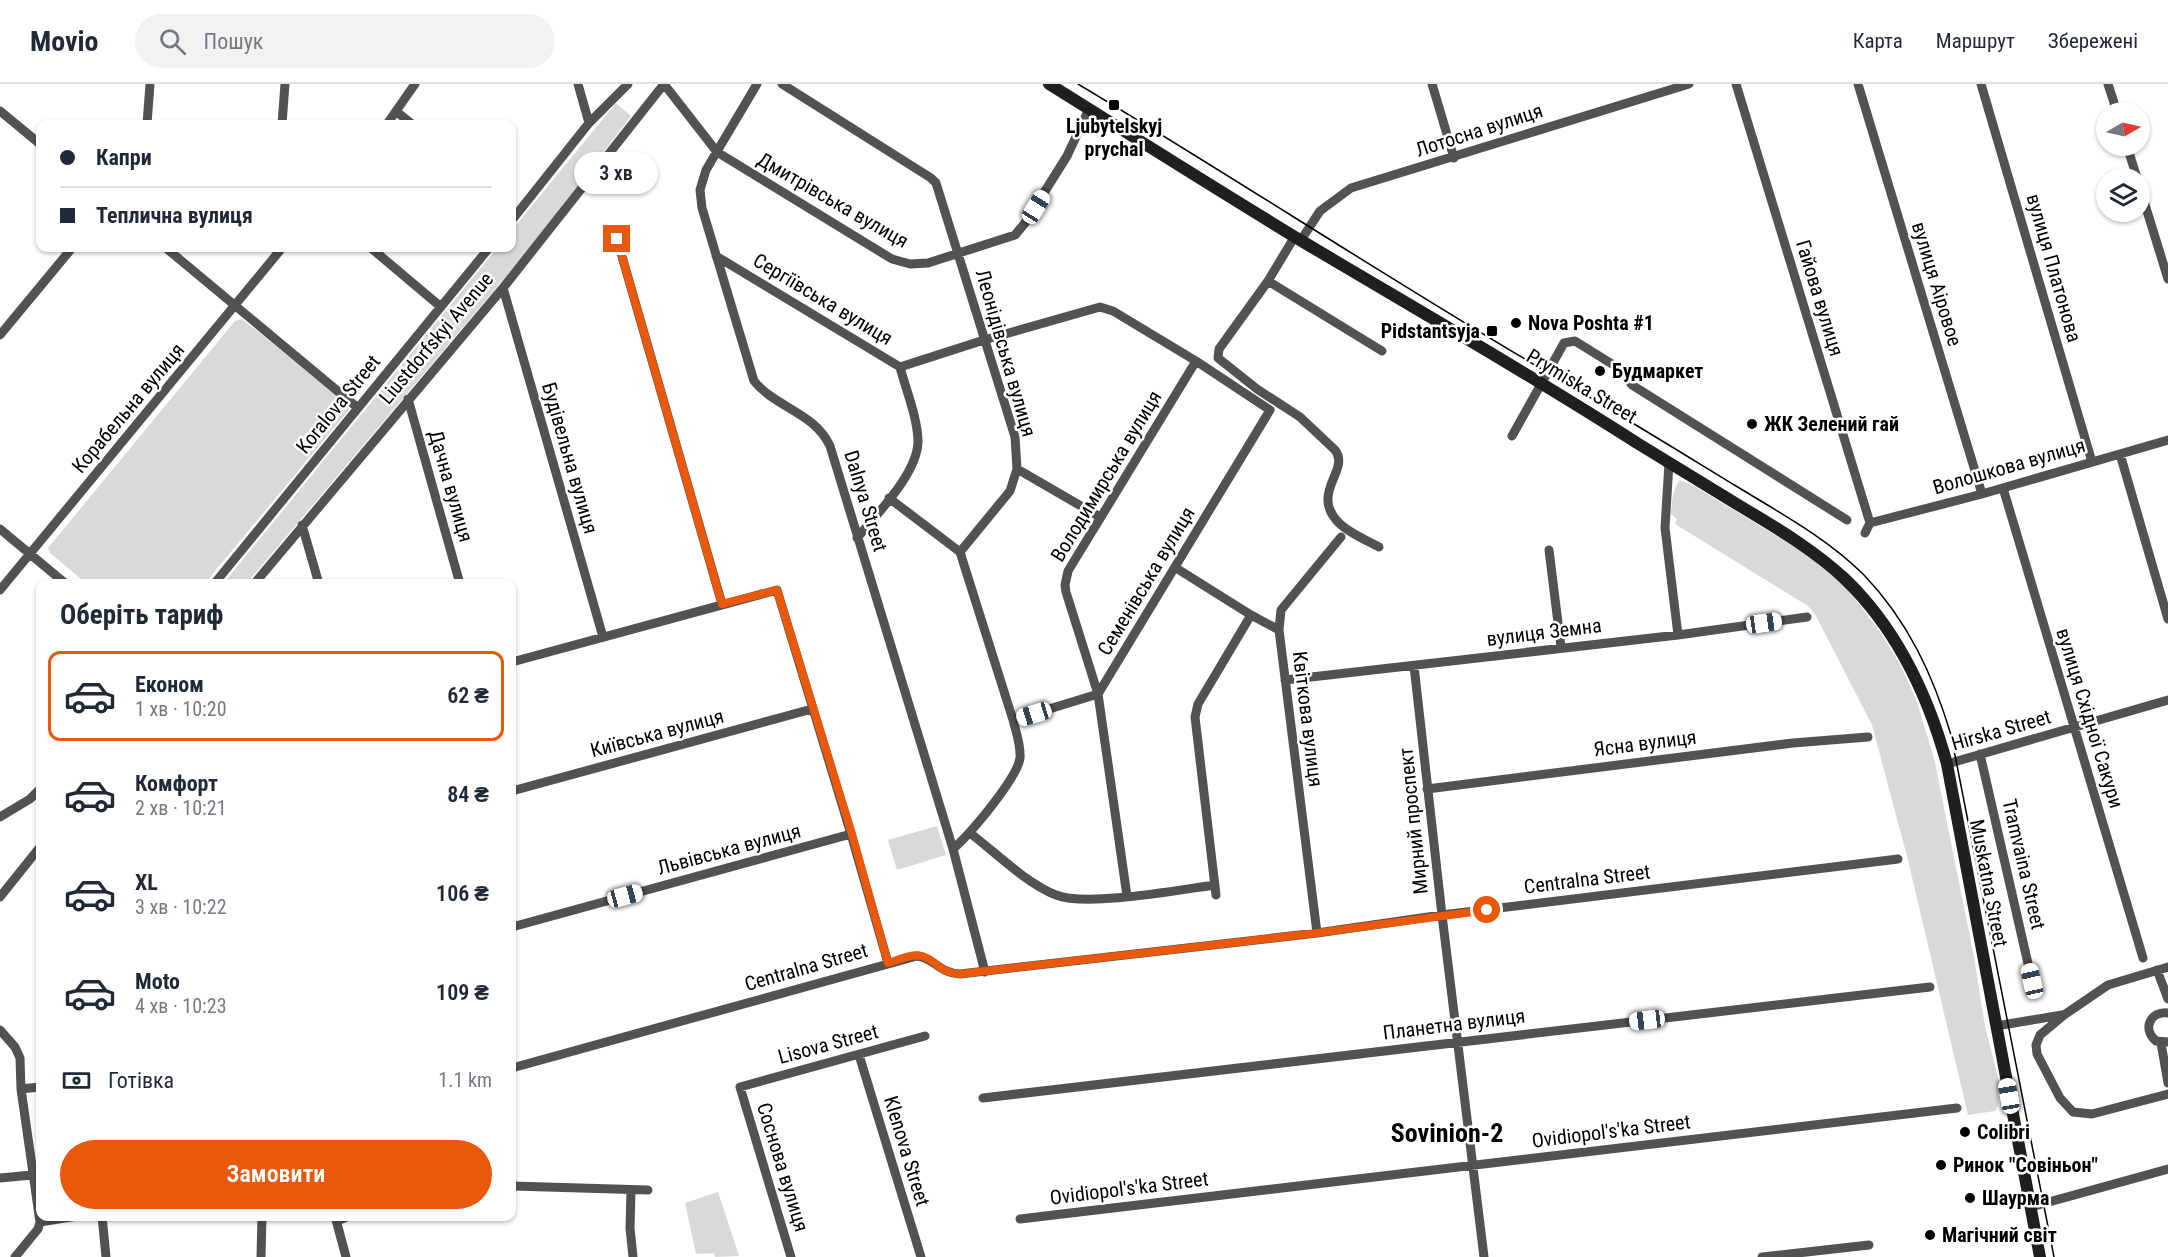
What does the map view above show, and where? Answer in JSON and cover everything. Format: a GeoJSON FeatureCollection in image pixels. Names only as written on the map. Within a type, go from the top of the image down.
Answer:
{"type":"FeatureCollection","features":[{"type":"Feature","properties":{"kind":"street"},"geometry":{"type":"LineString","coordinates":[[147,120],[150,84]]}},
{"type":"Feature","properties":{"kind":"street"},"geometry":{"type":"LineString","coordinates":[[282,120],[285,84]]}},
{"type":"Feature","properties":{"kind":"street"},"geometry":{"type":"LineString","coordinates":[[390,120],[416,84]]}},
{"type":"Feature","properties":{"kind":"street"},"geometry":{"type":"LineString","coordinates":[[578,84],[589,123]]}},
{"type":"Feature","properties":{"kind":"street"},"geometry":{"type":"LineString","coordinates":[[516,208],[589,123],[628,84]]}},
{"type":"Feature","properties":{"kind":"street","name":"Дмитрівська вулиця"},"geometry":{"type":"LineString","coordinates":[[664,84],[717,152],[892,259],[910,264],[920,264],[958,254],[1008,238],[1021,230],[1067,156],[1089,109]]}},
{"type":"Feature","properties":{"kind":"street","name":"Liustdorfskyi Avenue"},"geometry":{"type":"LineString","coordinates":[[259,579],[503,288],[664,84]]}},
{"type":"Feature","properties":{"kind":"street","name":"Dalnya Street"},"geometry":{"type":"LineString","coordinates":[[757,84],[706,170],[700,190],[702,208],[754,381],[760,389],[811,421],[825,434],[830,446],[953,849],[985,972]]}},
{"type":"Feature","properties":{"kind":"street","name":"Леонідівська вулиця"},"geometry":{"type":"LineString","coordinates":[[782,84],[931,178],[939,190],[1015,437],[1017,468],[1010,491],[960,552]]}},
{"type":"Feature","properties":{"kind":"street","name":"Prymiska Street"},"geometry":{"type":"LineString","coordinates":[[1049,84],[1788,535],[1830,565],[1847,581],[1883,624],[1907,660],[1936,722],[1947,764]]}},
{"type":"Feature","properties":{"kind":"street"},"geometry":{"type":"LineString","coordinates":[[1432,84],[1454,158]]}},
{"type":"Feature","properties":{"kind":"street","name":"Лотосна вулиця"},"geometry":{"type":"LineString","coordinates":[[1379,547],[1344,528],[1329,509],[1328,494],[1340,461],[1335,450],[1300,417],[1257,389],[1218,358],[1219,349],[1298,238],[1320,211],[1351,188],[1689,84]]}},
{"type":"Feature","properties":{"kind":"street","name":"Гайова вулиця"},"geometry":{"type":"LineString","coordinates":[[1736,84],[1870,523]]}},
{"type":"Feature","properties":{"kind":"street","name":"вулиця Аіровое"},"geometry":{"type":"LineString","coordinates":[[1858,84],[1982,494]]}},
{"type":"Feature","properties":{"kind":"street","name":"вулиця Платонова"},"geometry":{"type":"LineString","coordinates":[[1981,84],[2092,462]]}},
{"type":"Feature","properties":{"kind":"street"},"geometry":{"type":"LineString","coordinates":[[2108,84],[2114,102]]}},
{"type":"Feature","properties":{"kind":"street"},"geometry":{"type":"LineString","coordinates":[[0,111],[36,141]]}},
{"type":"Feature","properties":{"kind":"street"},"geometry":{"type":"LineString","coordinates":[[397,112],[407,120]]}},
{"type":"Feature","properties":{"kind":"street"},"geometry":{"type":"LineString","coordinates":[[2150,221],[2168,279]]}},
{"type":"Feature","properties":{"kind":"street"},"geometry":{"type":"LineString","coordinates":[[617,239],[722,604]]}},
{"type":"Feature","properties":{"kind":"street"},"geometry":{"type":"LineString","coordinates":[[0,335],[69,252]]}},
{"type":"Feature","properties":{"kind":"street"},"geometry":{"type":"LineString","coordinates":[[171,252],[358,408]]}},
{"type":"Feature","properties":{"kind":"street"},"geometry":{"type":"LineString","coordinates":[[271,261],[272,252]]}},
{"type":"Feature","properties":{"kind":"street","name":"Корабельна вулиця"},"geometry":{"type":"LineString","coordinates":[[0,590],[279,252]]}},
{"type":"Feature","properties":{"kind":"street"},"geometry":{"type":"LineString","coordinates":[[376,252],[441,307]]}},
{"type":"Feature","properties":{"kind":"street","name":"Koralova Street"},"geometry":{"type":"LineString","coordinates":[[218,579],[486,252]]}},
{"type":"Feature","properties":{"kind":"street","name":"Сергіївська вулиця"},"geometry":{"type":"LineString","coordinates":[[716,256],[900,367],[1100,307],[1113,311],[1196,361],[1270,410]]}},
{"type":"Feature","properties":{"kind":"street"},"geometry":{"type":"LineString","coordinates":[[1268,281],[1382,351]]}},
{"type":"Feature","properties":{"kind":"street","name":"Будівельна вулиця"},"geometry":{"type":"LineString","coordinates":[[503,288],[603,637]]}},
{"type":"Feature","properties":{"kind":"street"},"geometry":{"type":"LineString","coordinates":[[1512,436],[1564,343],[1575,341],[1620,369],[1632,385],[1847,520]]}},
{"type":"Feature","properties":{"kind":"street","name":"Володимирська вулиця"},"geometry":{"type":"LineString","coordinates":[[1127,896],[1098,694],[1065,585],[1068,571],[1196,361]]}},
{"type":"Feature","properties":{"kind":"street"},"geometry":{"type":"LineString","coordinates":[[858,538],[890,498],[911,466],[918,443],[917,430],[900,367]]}},
{"type":"Feature","properties":{"kind":"street","name":"Дачна вулиця"},"geometry":{"type":"LineString","coordinates":[[408,399],[459,579]]}},
{"type":"Feature","properties":{"kind":"street","name":"Семенівська вулиця"},"geometry":{"type":"LineString","coordinates":[[1098,694],[1270,410]]}},
{"type":"Feature","properties":{"kind":"street","name":"Волошкова вулиця"},"geometry":{"type":"LineString","coordinates":[[1870,523],[1982,494],[2168,440]]}},
{"type":"Feature","properties":{"kind":"street"},"geometry":{"type":"LineString","coordinates":[[2120,454],[2168,619]]}},
{"type":"Feature","properties":{"kind":"street"},"geometry":{"type":"LineString","coordinates":[[1669,463],[1665,528],[1678,635]]}},
{"type":"Feature","properties":{"kind":"street"},"geometry":{"type":"LineString","coordinates":[[1017,468],[1100,517]]}},
{"type":"Feature","properties":{"kind":"street","name":"вулиця Східної Сакури"},"geometry":{"type":"LineString","coordinates":[[2003,488],[2143,958]]}},
{"type":"Feature","properties":{"kind":"street"},"geometry":{"type":"LineString","coordinates":[[890,498],[960,552],[1013,720],[1020,751],[1017,768],[970,833],[953,849]]}},
{"type":"Feature","properties":{"kind":"street"},"geometry":{"type":"LineString","coordinates":[[1865,533],[1870,523]]}},
{"type":"Feature","properties":{"kind":"street"},"geometry":{"type":"LineString","coordinates":[[302,525],[318,579]]}},
{"type":"Feature","properties":{"kind":"street"},"geometry":{"type":"LineString","coordinates":[[0,529],[60,579]]}},
{"type":"Feature","properties":{"kind":"street"},"geometry":{"type":"LineString","coordinates":[[1279,630],[1281,610],[1341,537]]}},
{"type":"Feature","properties":{"kind":"street"},"geometry":{"type":"LineString","coordinates":[[1549,550],[1561,647]]}},
{"type":"Feature","properties":{"kind":"street","name":"Квіткова вулиця"},"geometry":{"type":"LineString","coordinates":[[1176,568],[1279,630],[1317,933]]}},
{"type":"Feature","properties":{"kind":"street"},"geometry":{"type":"LineString","coordinates":[[516,661],[777,590],[852,834],[888,963]]}},
{"type":"Feature","properties":{"kind":"street"},"geometry":{"type":"LineString","coordinates":[[970,833],[1029,879],[1056,895],[1083,899],[1216,890],[1195,717],[1198,704],[1251,615]]}},
{"type":"Feature","properties":{"kind":"street","name":"вулиця Земна"},"geometry":{"type":"LineString","coordinates":[[1286,680],[1678,635],[1807,617]]}},
{"type":"Feature","properties":{"kind":"street","name":"Мирний проспект"},"geometry":{"type":"LineString","coordinates":[[1414,666],[1484,1257]]}},
{"type":"Feature","properties":{"kind":"street"},"geometry":{"type":"LineString","coordinates":[[1013,720],[1098,694]]}},
{"type":"Feature","properties":{"kind":"street","name":"Hirska Street"},"geometry":{"type":"LineString","coordinates":[[1947,764],[2168,700]]}},
{"type":"Feature","properties":{"kind":"street","name":"Київська вулиця"},"geometry":{"type":"LineString","coordinates":[[516,790],[812,709]]}},
{"type":"Feature","properties":{"kind":"street","name":"Ясна вулиця"},"geometry":{"type":"LineString","coordinates":[[1428,789],[1771,746],[1868,738]]}},
{"type":"Feature","properties":{"kind":"street","name":"Tramvaina Street"},"geometry":{"type":"LineString","coordinates":[[1980,754],[2032,981]]}},
{"type":"Feature","properties":{"kind":"street","name":"Muskatna Street"},"geometry":{"type":"LineString","coordinates":[[1947,764],[2040,1257]]}},
{"type":"Feature","properties":{"kind":"street"},"geometry":{"type":"LineString","coordinates":[[0,817],[36,793]]}},
{"type":"Feature","properties":{"kind":"street","name":"Львівська вулиця"},"geometry":{"type":"LineString","coordinates":[[516,926],[852,834]]}},
{"type":"Feature","properties":{"kind":"street"},"geometry":{"type":"LineString","coordinates":[[0,897],[36,852]]}},
{"type":"Feature","properties":{"kind":"street","name":"Centralna Street"},"geometry":{"type":"LineString","coordinates":[[516,1067],[917,956],[922,956],[950,974],[985,972],[1317,933],[1442,915],[1898,859]]}},
{"type":"Feature","properties":{"kind":"street"},"geometry":{"type":"LineString","coordinates":[[2168,967],[2108,985],[2064,1015],[2040,1035],[2036,1045],[2037,1054],[2060,1098],[2073,1112],[2092,1114],[2168,1094]]}},
{"type":"Feature","properties":{"kind":"street"},"geometry":{"type":"LineString","coordinates":[[2157,970],[2168,999]]}},
{"type":"Feature","properties":{"kind":"street","name":"Планетна вулиця"},"geometry":{"type":"LineString","coordinates":[[983,1098],[1930,987]]}},
{"type":"Feature","properties":{"kind":"street"},"geometry":{"type":"LineString","coordinates":[[2168,1013],[2163,1012],[2154,1016],[2148,1024],[2152,1038],[2164,1042],[2168,1083]]}},
{"type":"Feature","properties":{"kind":"street"},"geometry":{"type":"LineString","coordinates":[[1996,1026],[2064,1015]]}},
{"type":"Feature","properties":{"kind":"street"},"geometry":{"type":"LineString","coordinates":[[0,1030],[15,1047],[20,1058],[21,1089],[36,1198]]}},
{"type":"Feature","properties":{"kind":"street","name":"Lisova Street"},"geometry":{"type":"LineString","coordinates":[[740,1087],[925,1036]]}},
{"type":"Feature","properties":{"kind":"street","name":"Klenova Street"},"geometry":{"type":"LineString","coordinates":[[859,1055],[921,1257]]}},
{"type":"Feature","properties":{"kind":"street"},"geometry":{"type":"LineString","coordinates":[[21,1089],[36,1087]]}},
{"type":"Feature","properties":{"kind":"street","name":"Соснова вулиця"},"geometry":{"type":"LineString","coordinates":[[740,1087],[791,1257]]}},
{"type":"Feature","properties":{"kind":"street","name":"Ovidiopol's'ka Street"},"geometry":{"type":"LineString","coordinates":[[1020,1219],[1957,1108]]}},
{"type":"Feature","properties":{"kind":"street"},"geometry":{"type":"LineString","coordinates":[[2031,1207],[2168,1169]]}},
{"type":"Feature","properties":{"kind":"street"},"geometry":{"type":"LineString","coordinates":[[0,1178],[32,1175]]}},
{"type":"Feature","properties":{"kind":"street"},"geometry":{"type":"LineString","coordinates":[[516,1186],[648,1190]]}},
{"type":"Feature","properties":{"kind":"street"},"geometry":{"type":"LineString","coordinates":[[631,1190],[630,1228],[633,1257]]}},
{"type":"Feature","properties":{"kind":"street"},"geometry":{"type":"LineString","coordinates":[[15,1257],[38,1229],[40,1222],[46,1221]]}},
{"type":"Feature","properties":{"kind":"street"},"geometry":{"type":"LineString","coordinates":[[102,1221],[106,1257]]}},
{"type":"Feature","properties":{"kind":"street"},"geometry":{"type":"LineString","coordinates":[[261,1257],[262,1221]]}},
{"type":"Feature","properties":{"kind":"street"},"geometry":{"type":"LineString","coordinates":[[337,1221],[346,1257]]}},
{"type":"Feature","properties":{"kind":"street"},"geometry":{"type":"LineString","coordinates":[[1762,1257],[1869,1245]]}},
{"type":"Feature","properties":{"kind":"shaded area"},"geometry":{"type":"Polygon","coordinates":[[[616,103],[631,116],[531,247],[250,579],[227,579],[494,252],[516,252],[516,225],[616,103]]]}},
{"type":"Feature","properties":{"kind":"shaded area"},"geometry":{"type":"Polygon","coordinates":[[[242,319],[346,402],[349,410],[208,579],[81,579],[50,553],[48,548],[235,321],[242,319]]]}},
{"type":"Feature","properties":{"kind":"shaded area"},"geometry":{"type":"Polygon","coordinates":[[[1680,480],[1694,486],[1805,553],[1846,587],[1881,633],[1900,664],[1916,699],[1934,758],[1974,957],[1985,1026],[1999,1082],[1998,1106],[1995,1111],[1968,1115],[1908,860],[1872,725],[1815,614],[1808,606],[1675,524],[1677,519],[1671,514],[1672,501],[1675,488],[1680,480]]]}},
{"type":"Feature","properties":{"kind":"shaded area"},"geometry":{"type":"Polygon","coordinates":[[[937,826],[946,855],[897,870],[888,840],[937,826]]]}},
{"type":"Feature","properties":{"kind":"shaded area"},"geometry":{"type":"Polygon","coordinates":[[[718,1192],[739,1256],[715,1257],[714,1253],[696,1254],[685,1203],[718,1192]]]}},
{"type":"Feature","properties":{"kind":"tram line"},"geometry":{"type":"LineString","coordinates":[[1078,84],[1427,300],[1803,527],[1835,549],[1880,593],[1894,611],[1917,650],[1936,691],[1951,735],[2054,1257]]}},
{"type":"Feature","properties":{"kind":"place","name":"Ljubytelskyj prychal"},"geometry":{"type":"Point","coordinates":[1114,105]}},
{"type":"Feature","properties":{"kind":"place","name":"Nova Poshta #1"},"geometry":{"type":"Point","coordinates":[1516,323]}},
{"type":"Feature","properties":{"kind":"place","name":"Pidstantsyja"},"geometry":{"type":"Point","coordinates":[1492,331]}},
{"type":"Feature","properties":{"kind":"place","name":"Будмаркет"},"geometry":{"type":"Point","coordinates":[1600,371]}},
{"type":"Feature","properties":{"kind":"place","name":"ЖК Зелений гай"},"geometry":{"type":"Point","coordinates":[1752,424]}},
{"type":"Feature","properties":{"kind":"place","name":"Colibri"},"geometry":{"type":"Point","coordinates":[1965,1132]}},
{"type":"Feature","properties":{"kind":"place","name":"Ринок \"Совіньон\""},"geometry":{"type":"Point","coordinates":[1941,1165]}},
{"type":"Feature","properties":{"kind":"place","name":"Шаурма"},"geometry":{"type":"Point","coordinates":[1970,1198]}},
{"type":"Feature","properties":{"kind":"place","name":"Магічний світ"},"geometry":{"type":"Point","coordinates":[1930,1235]}},
{"type":"Feature","properties":{"kind":"district","name":"Sovinion-2"},"geometry":{"type":"Point","coordinates":[1447,1133]}},
{"type":"Feature","properties":{"kind":"route"},"geometry":{"type":"LineString","coordinates":[[617,239],[722,604],[777,590],[852,834],[888,963],[913,956],[922,956],[945,972],[960,974],[1317,933],[1487,910]]}}]}
